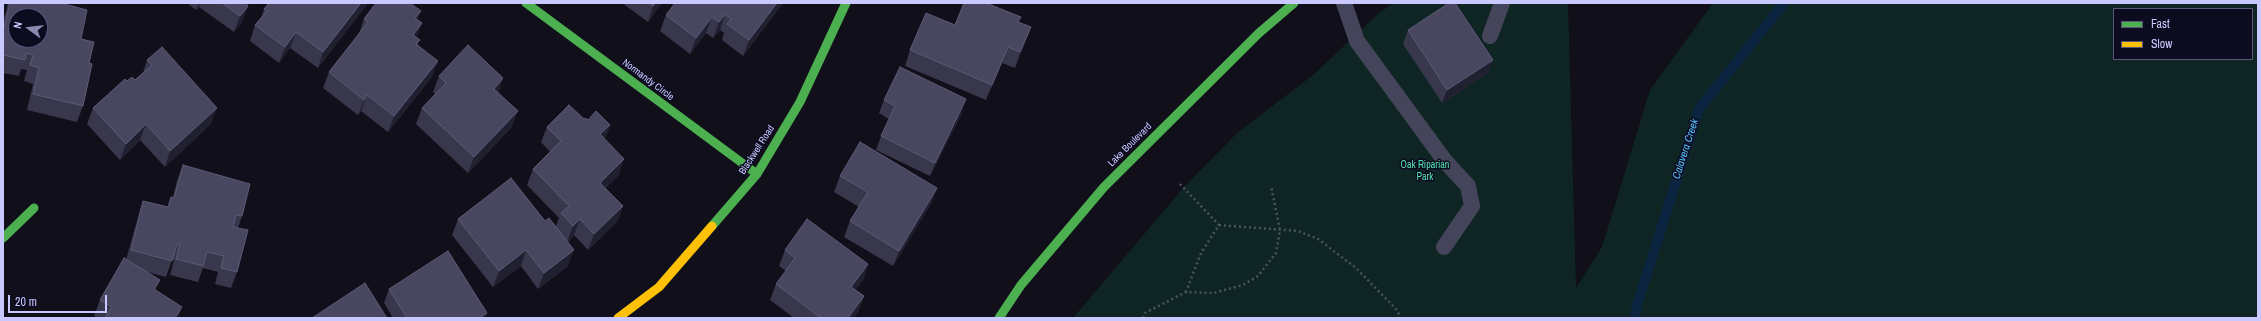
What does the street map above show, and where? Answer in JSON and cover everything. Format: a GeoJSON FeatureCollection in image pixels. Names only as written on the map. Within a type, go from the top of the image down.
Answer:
{"type":"FeatureCollection","features":[{"type":"Feature","properties":{"kind":"street","name":"Normandy Circle"},"geometry":{"type":"LineString","coordinates":[[526,3],[757,174]]}},
{"type":"Feature","properties":{"kind":"street","name":"Blackwell Road"},"geometry":{"type":"LineString","coordinates":[[618,318],[659,287],[757,174],[800,102],[846,3]]}},
{"type":"Feature","properties":{"kind":"street","name":"Lake Boulevard"},"geometry":{"type":"LineString","coordinates":[[1000,318],[1021,285],[1104,187],[1259,33],[1294,3]]}},
{"type":"Feature","properties":{"kind":"street"},"geometry":{"type":"LineString","coordinates":[[3,238],[34,208]]}},
{"type":"Feature","properties":{"kind":"lane"},"geometry":{"type":"LineString","coordinates":[[1344,3],[1357,41],[1445,161],[1468,186],[1472,206],[1444,247]]}},
{"type":"Feature","properties":{"kind":"lane"},"geometry":{"type":"LineString","coordinates":[[1490,36],[1502,3]]}},
{"type":"Feature","properties":{"kind":"path"},"geometry":{"type":"LineString","coordinates":[[1180,184],[1220,225],[1298,231],[1318,239],[1356,268],[1396,309],[1401,318]]}},
{"type":"Feature","properties":{"kind":"path"},"geometry":{"type":"LineString","coordinates":[[1143,318],[1145,313],[1186,292],[1213,293],[1243,285],[1258,276],[1276,253],[1280,230],[1271,186]]}},
{"type":"Feature","properties":{"kind":"path"},"geometry":{"type":"LineString","coordinates":[[1186,292],[1201,253],[1220,225]]}},
{"type":"Feature","properties":{"kind":"green space","name":"Oak Riparian Park"},"geometry":{"type":"Polygon","coordinates":[[[1394,3],[1568,3],[1576,288],[1602,247],[1650,90],[1713,3],[2258,3],[2258,318],[1073,318],[1184,187],[1237,133],[1313,75],[1380,12],[1394,3]]]}},
{"type":"Feature","properties":{"kind":"building"},"geometry":{"type":"Polygon","coordinates":[[[10,3],[60,3],[87,10],[81,39],[94,42],[89,63],[92,64],[83,106],[33,94],[39,68],[30,65],[33,55],[26,53],[25,60],[3,55],[3,32],[8,11],[8,48],[48,48],[48,8],[9,8],[10,3]]]}},
{"type":"Feature","properties":{"kind":"building"},"geometry":{"type":"Polygon","coordinates":[[[222,3],[244,3],[248,6],[240,16],[222,3]]]}},
{"type":"Feature","properties":{"kind":"building"},"geometry":{"type":"Polygon","coordinates":[[[269,3],[361,3],[323,52],[296,32],[285,47],[255,25],[267,11],[264,9],[269,3]]]}},
{"type":"Feature","properties":{"kind":"building"},"geometry":{"type":"Polygon","coordinates":[[[376,3],[410,3],[421,11],[415,18],[422,23],[413,35],[420,40],[416,44],[438,61],[394,116],[367,95],[364,100],[329,72],[368,22],[364,19],[376,3]]]}},
{"type":"Feature","properties":{"kind":"building"},"geometry":{"type":"Polygon","coordinates":[[[649,3],[656,3],[653,6],[649,3]]]}},
{"type":"Feature","properties":{"kind":"building"},"geometry":{"type":"Polygon","coordinates":[[[675,3],[777,3],[749,40],[727,24],[731,19],[725,14],[719,22],[712,17],[696,38],[666,15],[675,3]]]}},
{"type":"Feature","properties":{"kind":"building"},"geometry":{"type":"Polygon","coordinates":[[[964,3],[986,3],[1021,17],[1018,22],[1031,27],[1020,52],[1008,47],[992,85],[910,50],[926,13],[955,25],[964,3]]]}},
{"type":"Feature","properties":{"kind":"building"},"geometry":{"type":"Polygon","coordinates":[[[1449,3],[1455,3],[1493,60],[1447,90],[1408,30],[1449,3]]]}},
{"type":"Feature","properties":{"kind":"building"},"geometry":{"type":"Polygon","coordinates":[[[468,45],[503,78],[494,89],[518,111],[474,157],[422,108],[446,83],[439,76],[468,45]]]}},
{"type":"Feature","properties":{"kind":"building"},"geometry":{"type":"Polygon","coordinates":[[[162,47],[217,108],[170,151],[146,124],[126,144],[93,108],[125,79],[127,81],[132,77],[135,80],[152,65],[147,60],[162,47]]]}},
{"type":"Feature","properties":{"kind":"building"},"geometry":{"type":"Polygon","coordinates":[[[900,67],[966,99],[935,163],[881,136],[895,106],[884,100],[900,67]]]}},
{"type":"Feature","properties":{"kind":"building"},"geometry":{"type":"Polygon","coordinates":[[[569,105],[584,119],[585,118],[588,120],[596,111],[610,125],[600,134],[624,159],[600,183],[623,206],[594,234],[580,219],[573,226],[561,213],[569,206],[533,169],[561,141],[547,127],[569,105]]]}},
{"type":"Feature","properties":{"kind":"building"},"geometry":{"type":"Polygon","coordinates":[[[860,142],[937,188],[899,251],[850,221],[868,192],[840,176],[860,142]]]}},
{"type":"Feature","properties":{"kind":"building"},"geometry":{"type":"Polygon","coordinates":[[[183,165],[250,184],[242,216],[236,215],[233,227],[248,230],[237,272],[221,268],[224,256],[207,252],[203,266],[176,259],[180,244],[177,244],[172,261],[131,250],[143,201],[168,207],[171,197],[174,198],[183,165]]]}},
{"type":"Feature","properties":{"kind":"building"},"geometry":{"type":"Polygon","coordinates":[[[511,178],[545,221],[549,218],[574,250],[544,273],[526,250],[499,271],[458,219],[511,178]]]}},
{"type":"Feature","properties":{"kind":"building"},"geometry":{"type":"Polygon","coordinates":[[[807,219],[868,264],[851,287],[864,296],[848,318],[821,318],[776,284],[795,258],[785,250],[807,219]]]}},
{"type":"Feature","properties":{"kind":"building"},"geometry":{"type":"Polygon","coordinates":[[[448,251],[487,313],[479,318],[407,318],[389,289],[448,251]]]}},
{"type":"Feature","properties":{"kind":"building"},"geometry":{"type":"Polygon","coordinates":[[[124,258],[160,280],[154,289],[182,307],[175,318],[105,318],[112,307],[100,300],[124,258]]]}},
{"type":"Feature","properties":{"kind":"building"},"geometry":{"type":"Polygon","coordinates":[[[365,283],[387,318],[312,318],[365,283]]]}},
{"type":"Feature","properties":{"kind":"waterway","name":"Calavera Creek"},"geometry":{"type":"LineString","coordinates":[[1635,318],[1637,305],[1699,109],[1784,3]]}},
{"type":"Feature","properties":{"kind":"traffic: fast"},"geometry":{"type":"LineString","coordinates":[[526,3],[757,174]]}},
{"type":"Feature","properties":{"kind":"traffic: fast"},"geometry":{"type":"LineString","coordinates":[[712,226],[757,174],[800,102],[846,3]]}},
{"type":"Feature","properties":{"kind":"traffic: fast"},"geometry":{"type":"LineString","coordinates":[[999,318],[1021,285],[1104,187],[1259,33],[1294,3]]}},
{"type":"Feature","properties":{"kind":"traffic: fast"},"geometry":{"type":"LineString","coordinates":[[3,238],[34,208]]}},
{"type":"Feature","properties":{"kind":"traffic: slow"},"geometry":{"type":"LineString","coordinates":[[618,318],[659,287],[712,226]]}}]}
